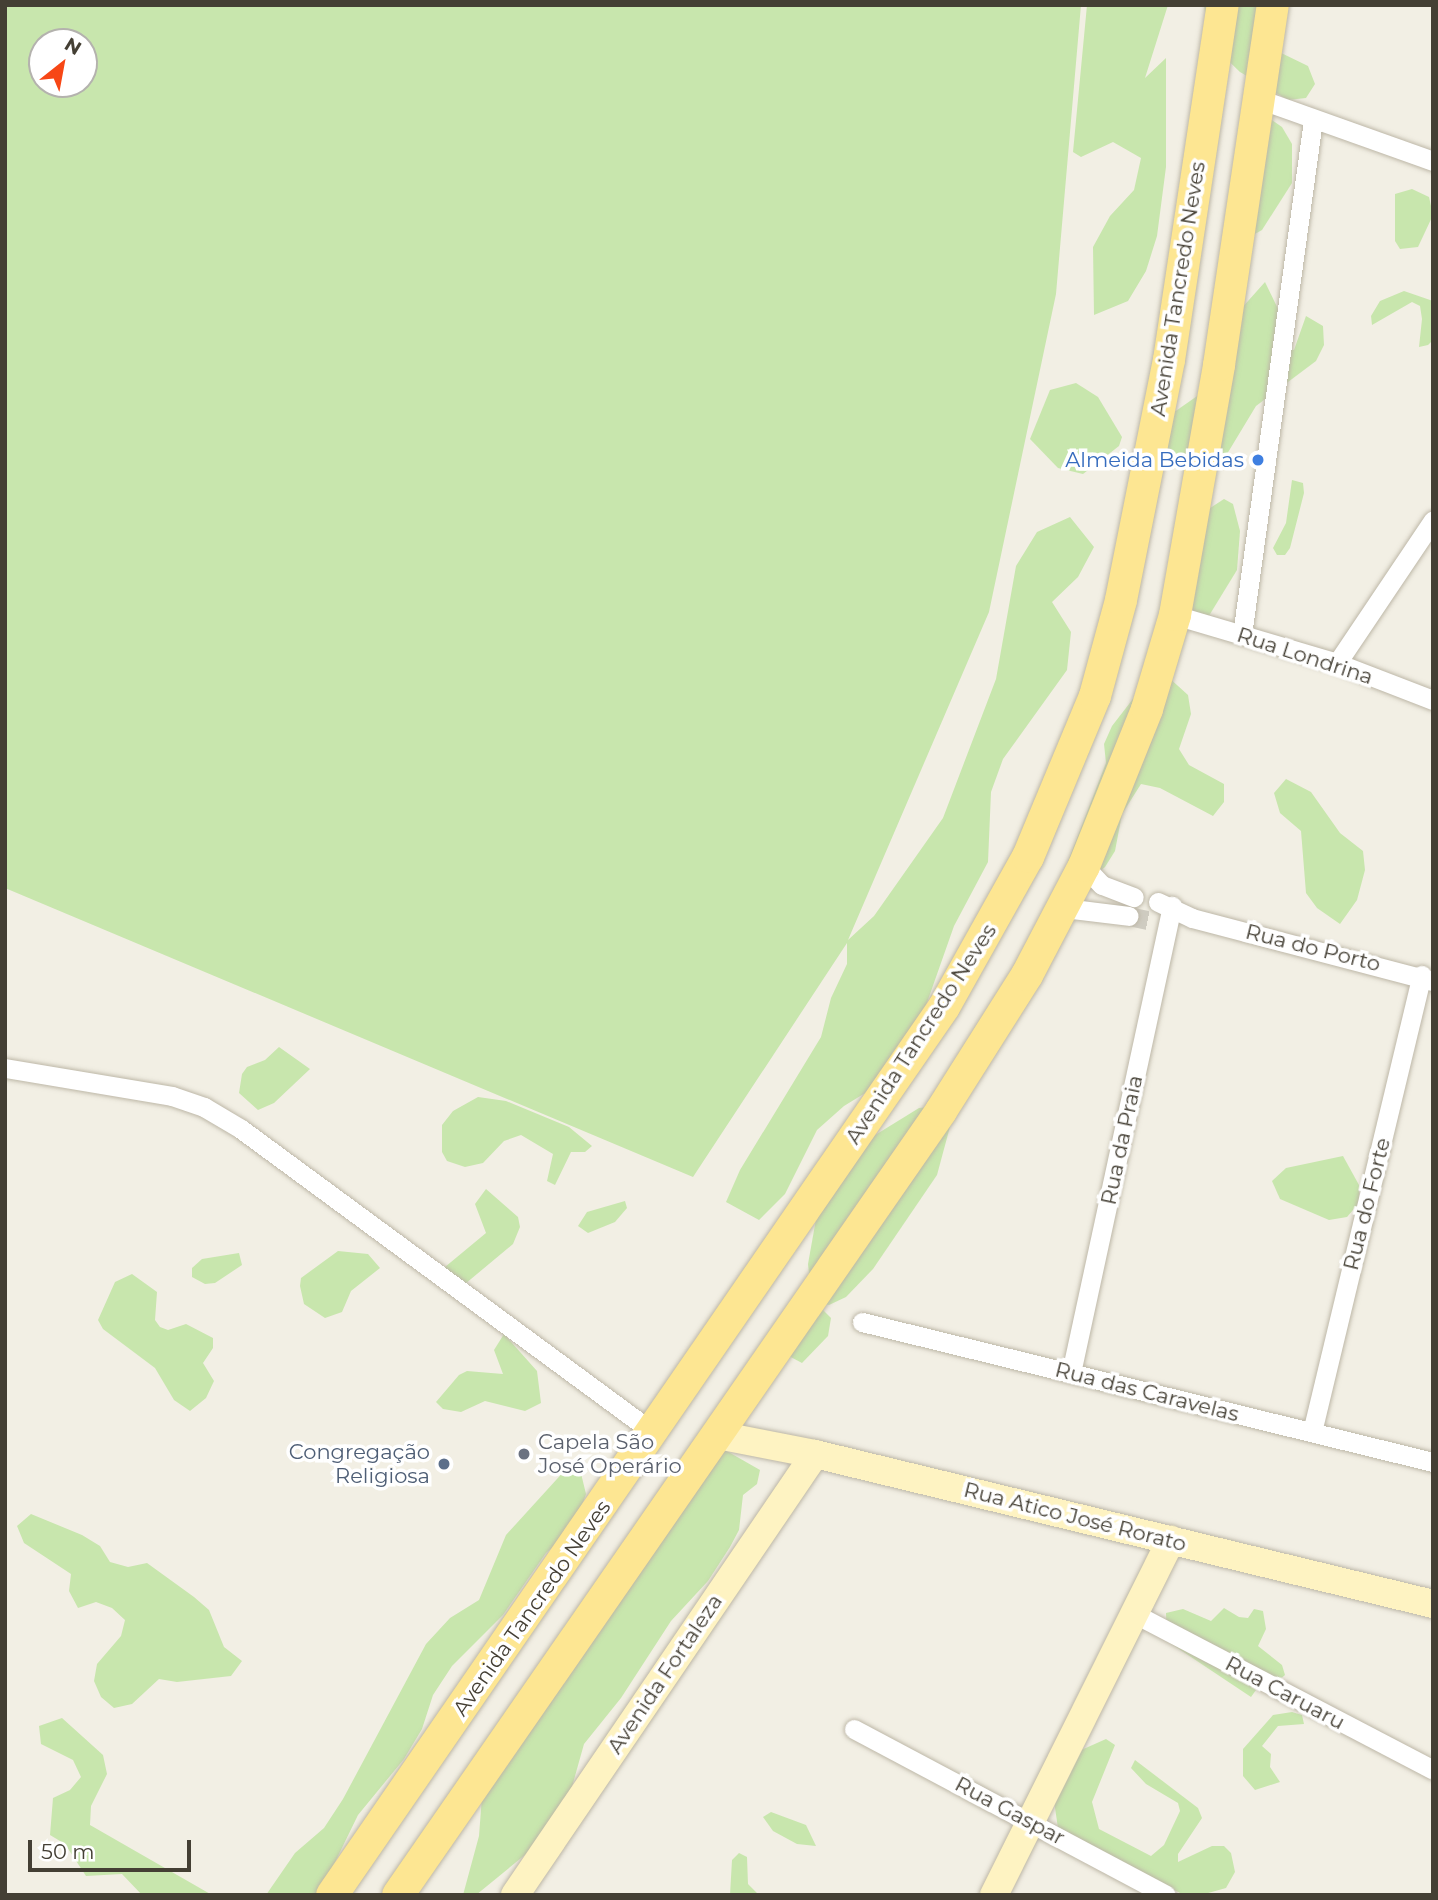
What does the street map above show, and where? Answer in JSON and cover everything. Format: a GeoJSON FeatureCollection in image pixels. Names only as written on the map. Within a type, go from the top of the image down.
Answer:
{"type":"FeatureCollection","features":[{"type":"Feature","properties":{"kind":"main road","name":"Avenida Tancredo Neves"},"geometry":{"type":"LineString","coordinates":[[332,1895],[654,1433],[944,1007],[993,926],[1062,783],[1095,696],[1121,600],[1169,360],[1223,5]]}},
{"type":"Feature","properties":{"kind":"main road"},"geometry":{"type":"LineString","coordinates":[[398,1895],[988,1042],[1064,908],[1084,866],[1147,709],[1175,615],[1273,5]]}},
{"type":"Feature","properties":{"kind":"street"},"geometry":{"type":"LineString","coordinates":[[1259,99],[1433,161]]}},
{"type":"Feature","properties":{"kind":"street"},"geometry":{"type":"LineString","coordinates":[[1242,635],[1313,120]]}},
{"type":"Feature","properties":{"kind":"street"},"geometry":{"type":"LineString","coordinates":[[1337,663],[1433,520]]}},
{"type":"Feature","properties":{"kind":"street","name":"Rua Londrina"},"geometry":{"type":"LineString","coordinates":[[1175,615],[1337,663],[1433,700]]}},
{"type":"Feature","properties":{"kind":"street"},"geometry":{"type":"LineString","coordinates":[[1064,908],[1132,906],[1102,885],[1084,866]]}},
{"type":"Feature","properties":{"kind":"street","name":"Rua do Porto"},"geometry":{"type":"LineString","coordinates":[[1163,913],[1428,978]]}},
{"type":"Feature","properties":{"kind":"street","name":"Rua da Praia"},"geometry":{"type":"LineString","coordinates":[[1071,1373],[1163,913]]}},
{"type":"Feature","properties":{"kind":"street","name":"Rua do Forte"},"geometry":{"type":"LineString","coordinates":[[1312,1432],[1428,978]]}},
{"type":"Feature","properties":{"kind":"street"},"geometry":{"type":"LineString","coordinates":[[5,1068],[172,1096],[204,1107],[252,1137],[654,1433]]}},
{"type":"Feature","properties":{"kind":"street","name":"Rua das Caravelas"},"geometry":{"type":"LineString","coordinates":[[862,1322],[1433,1462]]}},
{"type":"Feature","properties":{"kind":"street","name":"Rua Atico José Rorato"},"geometry":{"type":"LineString","coordinates":[[717,1435],[815,1454],[1433,1604]]}},
{"type":"Feature","properties":{"kind":"street","name":"Avenida Fortaleza"},"geometry":{"type":"LineString","coordinates":[[515,1895],[815,1454]]}},
{"type":"Feature","properties":{"kind":"street"},"geometry":{"type":"LineString","coordinates":[[994,1895],[1137,1615],[1171,1540]]}},
{"type":"Feature","properties":{"kind":"street","name":"Rua Caruaru"},"geometry":{"type":"LineString","coordinates":[[1137,1615],[1433,1770]]}},
{"type":"Feature","properties":{"kind":"street","name":"Rua Gaspar"},"geometry":{"type":"LineString","coordinates":[[854,1729],[1166,1895]]}},
{"type":"Feature","properties":{"kind":"green space"},"geometry":{"type":"Polygon","coordinates":[[[5,5],[1081,5],[1056,294],[989,612],[848,940],[874,916],[943,818],[996,679],[1016,566],[1037,532],[1070,517],[1094,547],[1078,577],[1052,602],[1071,632],[1067,670],[1003,759],[991,792],[988,862],[954,926],[917,1031],[875,1087],[844,1106],[817,1130],[785,1194],[759,1220],[726,1202],[740,1170],[821,1037],[831,998],[847,964],[847,943],[693,1177],[5,888],[5,5]]]}},
{"type":"Feature","properties":{"kind":"green space"},"geometry":{"type":"Polygon","coordinates":[[[1087,5],[1168,5],[1145,78],[1166,58],[1166,167],[1157,236],[1146,271],[1128,301],[1094,315],[1093,247],[1110,216],[1134,190],[1141,158],[1113,142],[1081,157],[1073,152],[1087,5]]]}},
{"type":"Feature","properties":{"kind":"green space"},"geometry":{"type":"Polygon","coordinates":[[[1204,5],[1262,5],[1273,49],[1308,66],[1315,84],[1306,98],[1288,100],[1240,72],[1209,42],[1204,5]]]}},
{"type":"Feature","properties":{"kind":"green space"},"geometry":{"type":"Polygon","coordinates":[[[1266,116],[1282,127],[1292,144],[1292,183],[1262,230],[1246,239],[1266,116]]]}},
{"type":"Feature","properties":{"kind":"green space"},"geometry":{"type":"Polygon","coordinates":[[[1412,189],[1429,197],[1433,215],[1418,247],[1400,249],[1395,241],[1395,194],[1412,189]]]}},
{"type":"Feature","properties":{"kind":"green space"},"geometry":{"type":"Polygon","coordinates":[[[1265,282],[1279,311],[1275,347],[1294,350],[1306,316],[1323,326],[1324,345],[1316,361],[1256,406],[1227,454],[1211,467],[1192,473],[1156,463],[1157,424],[1203,392],[1240,310],[1265,282]]]}},
{"type":"Feature","properties":{"kind":"green space"},"geometry":{"type":"Polygon","coordinates":[[[1404,291],[1433,301],[1433,340],[1428,345],[1419,347],[1422,319],[1420,306],[1412,302],[1372,325],[1371,316],[1380,301],[1404,291]]]}},
{"type":"Feature","properties":{"kind":"green space"},"geometry":{"type":"Polygon","coordinates":[[[1076,383],[1098,397],[1122,437],[1119,446],[1083,474],[1058,468],[1030,439],[1050,390],[1076,383]]]}},
{"type":"Feature","properties":{"kind":"green space"},"geometry":{"type":"Polygon","coordinates":[[[1292,480],[1303,483],[1304,493],[1290,548],[1285,555],[1277,555],[1273,548],[1286,523],[1292,480]]]}},
{"type":"Feature","properties":{"kind":"green space"},"geometry":{"type":"Polygon","coordinates":[[[1224,499],[1233,504],[1240,531],[1237,570],[1207,619],[1192,618],[1186,555],[1204,512],[1224,499]]]}},
{"type":"Feature","properties":{"kind":"green space"},"geometry":{"type":"Polygon","coordinates":[[[1167,676],[1188,695],[1191,714],[1179,749],[1189,765],[1224,784],[1224,802],[1213,816],[1160,788],[1141,784],[1122,814],[1115,851],[1105,867],[1089,880],[1072,881],[1067,864],[1106,763],[1104,744],[1112,726],[1136,695],[1167,676]]]}},
{"type":"Feature","properties":{"kind":"green space"},"geometry":{"type":"Polygon","coordinates":[[[1286,779],[1311,792],[1340,833],[1363,851],[1365,870],[1357,900],[1340,924],[1317,908],[1306,893],[1301,831],[1280,813],[1274,793],[1286,779]]]}},
{"type":"Feature","properties":{"kind":"green space"},"geometry":{"type":"Polygon","coordinates":[[[279,1047],[310,1069],[274,1103],[258,1110],[239,1093],[242,1074],[247,1067],[265,1060],[279,1047]]]}},
{"type":"Feature","properties":{"kind":"green space"},"geometry":{"type":"Polygon","coordinates":[[[478,1097],[506,1101],[569,1127],[592,1146],[585,1152],[571,1152],[555,1185],[547,1181],[553,1154],[521,1135],[504,1141],[483,1163],[465,1167],[447,1161],[442,1152],[442,1125],[453,1111],[478,1097]]]}},
{"type":"Feature","properties":{"kind":"green space"},"geometry":{"type":"Polygon","coordinates":[[[945,1106],[951,1123],[937,1175],[873,1269],[846,1297],[829,1305],[812,1301],[808,1264],[818,1208],[872,1137],[919,1108],[945,1106]]]}},
{"type":"Feature","properties":{"kind":"green space"},"geometry":{"type":"Polygon","coordinates":[[[1343,1156],[1359,1185],[1359,1203],[1347,1217],[1329,1220],[1280,1199],[1272,1181],[1286,1168],[1343,1156]]]}},
{"type":"Feature","properties":{"kind":"green space"},"geometry":{"type":"Polygon","coordinates":[[[486,1189],[518,1217],[520,1227],[513,1244],[465,1284],[446,1277],[445,1267],[486,1233],[475,1204],[486,1189]]]}},
{"type":"Feature","properties":{"kind":"green space"},"geometry":{"type":"Polygon","coordinates":[[[625,1201],[627,1208],[615,1222],[588,1233],[578,1226],[587,1212],[625,1201]]]}},
{"type":"Feature","properties":{"kind":"green space"},"geometry":{"type":"Polygon","coordinates":[[[338,1251],[368,1254],[380,1268],[351,1291],[342,1312],[325,1318],[304,1304],[301,1278],[338,1251]]]}},
{"type":"Feature","properties":{"kind":"green space"},"geometry":{"type":"Polygon","coordinates":[[[239,1253],[242,1265],[215,1283],[205,1284],[192,1277],[192,1268],[202,1259],[239,1253]]]}},
{"type":"Feature","properties":{"kind":"green space"},"geometry":{"type":"Polygon","coordinates":[[[132,1274],[157,1292],[155,1320],[160,1327],[168,1330],[186,1324],[213,1338],[213,1348],[203,1363],[214,1381],[206,1398],[190,1411],[174,1400],[155,1368],[103,1329],[98,1320],[115,1282],[132,1274]]]}},
{"type":"Feature","properties":{"kind":"green space"},"geometry":{"type":"Polygon","coordinates":[[[822,1309],[831,1318],[828,1336],[802,1363],[785,1354],[822,1309]]]}},
{"type":"Feature","properties":{"kind":"green space"},"geometry":{"type":"Polygon","coordinates":[[[504,1334],[537,1371],[541,1403],[525,1411],[485,1401],[461,1412],[443,1409],[436,1402],[459,1375],[467,1371],[503,1374],[494,1350],[504,1334]]]}},
{"type":"Feature","properties":{"kind":"green space"},"geometry":{"type":"Polygon","coordinates":[[[725,1450],[760,1470],[757,1484],[743,1495],[739,1530],[730,1547],[708,1581],[671,1621],[621,1698],[584,1744],[568,1801],[537,1845],[476,1895],[463,1895],[479,1836],[483,1783],[537,1673],[600,1576],[725,1450]]]}},
{"type":"Feature","properties":{"kind":"green space"},"geometry":{"type":"Polygon","coordinates":[[[577,1457],[586,1494],[574,1528],[546,1553],[503,1615],[452,1666],[433,1695],[422,1729],[404,1759],[358,1815],[319,1895],[266,1895],[295,1853],[324,1828],[343,1799],[426,1644],[450,1618],[479,1600],[506,1535],[577,1457]]]}},
{"type":"Feature","properties":{"kind":"green space"},"geometry":{"type":"Polygon","coordinates":[[[31,1514],[82,1535],[100,1546],[110,1562],[128,1567],[147,1563],[194,1597],[209,1610],[224,1647],[242,1661],[231,1676],[177,1682],[159,1679],[132,1704],[114,1708],[101,1697],[94,1681],[97,1664],[121,1636],[125,1620],[112,1608],[96,1602],[78,1608],[69,1591],[71,1574],[24,1543],[17,1526],[31,1514]]]}},
{"type":"Feature","properties":{"kind":"green space"},"geometry":{"type":"Polygon","coordinates":[[[1224,1608],[1239,1617],[1248,1618],[1254,1609],[1263,1611],[1266,1629],[1258,1646],[1282,1665],[1285,1675],[1278,1681],[1247,1681],[1256,1690],[1251,1697],[1167,1641],[1166,1613],[1183,1609],[1211,1621],[1224,1608]]]}},
{"type":"Feature","properties":{"kind":"green space"},"geometry":{"type":"Polygon","coordinates":[[[1292,1712],[1302,1715],[1304,1724],[1278,1726],[1262,1746],[1271,1754],[1270,1767],[1280,1782],[1255,1790],[1243,1776],[1243,1749],[1273,1715],[1292,1712]]]}},
{"type":"Feature","properties":{"kind":"green space"},"geometry":{"type":"Polygon","coordinates":[[[62,1718],[103,1755],[107,1774],[91,1806],[90,1825],[212,1895],[142,1895],[122,1874],[86,1876],[65,1844],[50,1835],[53,1798],[70,1790],[81,1777],[73,1760],[41,1744],[39,1726],[62,1718]]]}},
{"type":"Feature","properties":{"kind":"green space"},"geometry":{"type":"Polygon","coordinates":[[[1106,1739],[1115,1745],[1092,1802],[1099,1829],[1151,1856],[1164,1845],[1180,1811],[1178,1803],[1146,1784],[1131,1768],[1135,1760],[1198,1808],[1202,1818],[1178,1854],[1178,1862],[1212,1846],[1224,1846],[1231,1853],[1235,1872],[1226,1888],[1201,1895],[1180,1893],[1058,1828],[1054,1801],[1070,1755],[1106,1739]]]}},
{"type":"Feature","properties":{"kind":"green space"},"geometry":{"type":"Polygon","coordinates":[[[771,1812],[806,1825],[816,1846],[797,1844],[773,1831],[763,1817],[771,1812]]]}},
{"type":"Feature","properties":{"kind":"green space"},"geometry":{"type":"Polygon","coordinates":[[[739,1853],[747,1857],[748,1884],[759,1895],[730,1895],[732,1860],[739,1853]]]}},
{"type":"Feature","properties":{"kind":"tunnel"},"geometry":{"type":"LineString","coordinates":[[1129,916],[1153,921]]}},
{"type":"Feature","properties":{"kind":"place","name":"Almeida Bebidas"},"geometry":{"type":"Point","coordinates":[1258,460]}},
{"type":"Feature","properties":{"kind":"place","name":"Capela São José Operário"},"geometry":{"type":"Point","coordinates":[524,1454]}},
{"type":"Feature","properties":{"kind":"place","name":"Congregação Religiosa"},"geometry":{"type":"Point","coordinates":[444,1464]}}]}
